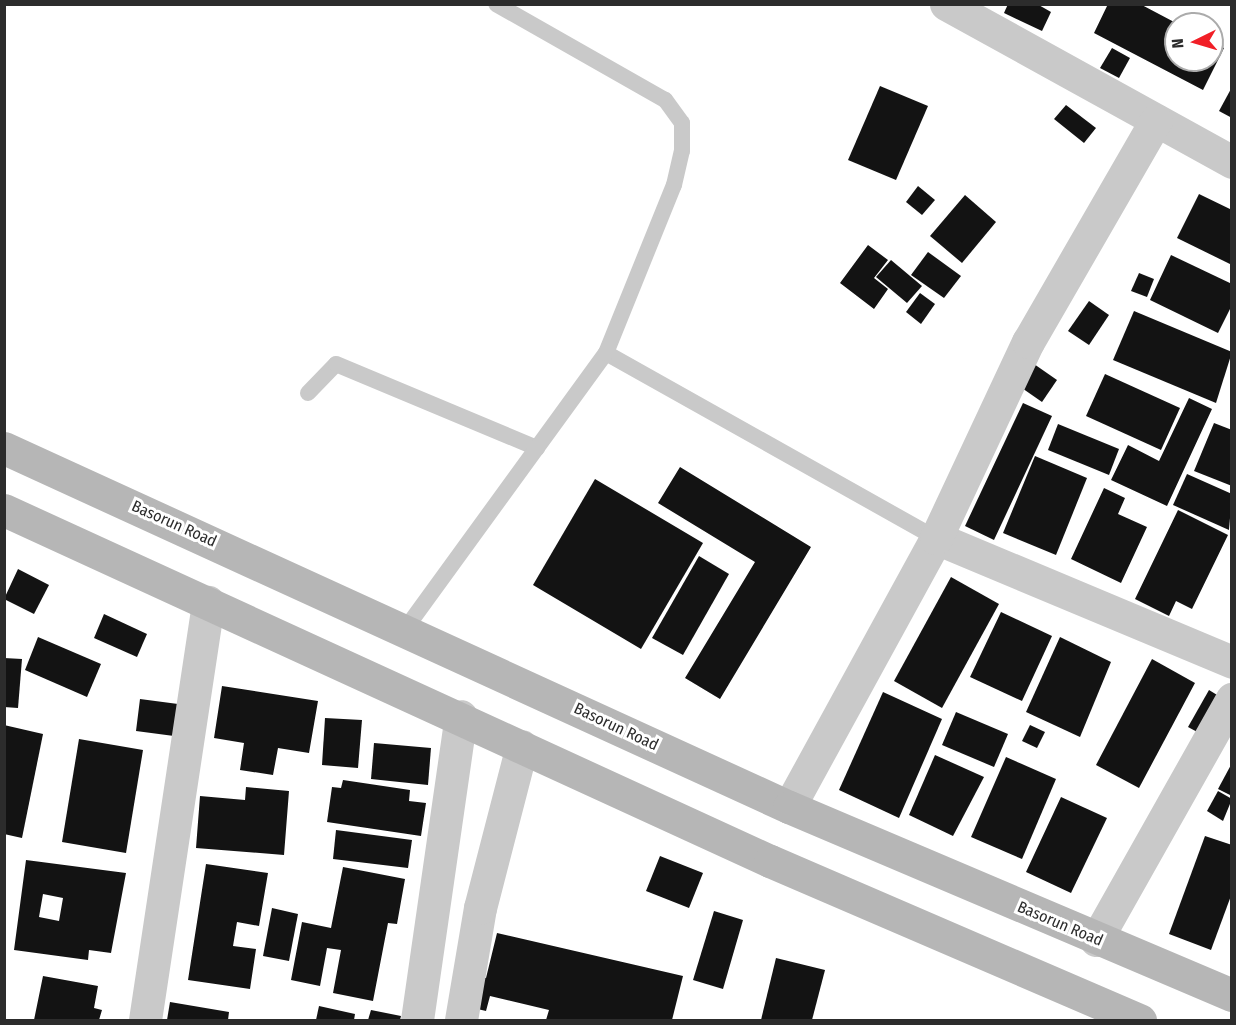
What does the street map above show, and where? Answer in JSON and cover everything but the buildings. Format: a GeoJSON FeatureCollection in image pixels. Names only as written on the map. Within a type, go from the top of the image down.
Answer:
{"type":"FeatureCollection","features":[{"type":"Feature","properties":{"kind":"main road","name":"Basorun Road"},"geometry":{"type":"LineString","coordinates":[[4,448],[406,628],[789,807],[1096,940],[1232,995]]}},
{"type":"Feature","properties":{"kind":"main road"},"geometry":{"type":"LineString","coordinates":[[4,510],[461,716],[522,747],[1140,1020]]}},
{"type":"Feature","properties":{"kind":"street"},"geometry":{"type":"LineString","coordinates":[[946,4],[1232,162]]}},
{"type":"Feature","properties":{"kind":"street"},"geometry":{"type":"LineString","coordinates":[[789,807],[936,538],[1028,342],[1156,120]]}},
{"type":"Feature","properties":{"kind":"street"},"geometry":{"type":"LineString","coordinates":[[936,538],[1232,662]]}},
{"type":"Feature","properties":{"kind":"street"},"geometry":{"type":"LineString","coordinates":[[145,1020],[208,602]]}},
{"type":"Feature","properties":{"kind":"street"},"geometry":{"type":"LineString","coordinates":[[1096,940],[1232,699]]}},
{"type":"Feature","properties":{"kind":"street"},"geometry":{"type":"LineString","coordinates":[[417,1020],[461,716]]}},
{"type":"Feature","properties":{"kind":"street"},"geometry":{"type":"LineString","coordinates":[[461,1020],[480,908],[522,747]]}},
{"type":"Feature","properties":{"kind":"lane"},"geometry":{"type":"LineString","coordinates":[[406,628],[606,353],[674,185],[682,123],[665,100],[496,4]]}},
{"type":"Feature","properties":{"kind":"lane"},"geometry":{"type":"LineString","coordinates":[[606,353],[936,538]]}},
{"type":"Feature","properties":{"kind":"lane"},"geometry":{"type":"LineString","coordinates":[[308,393],[336,364],[537,447]]}}]}
